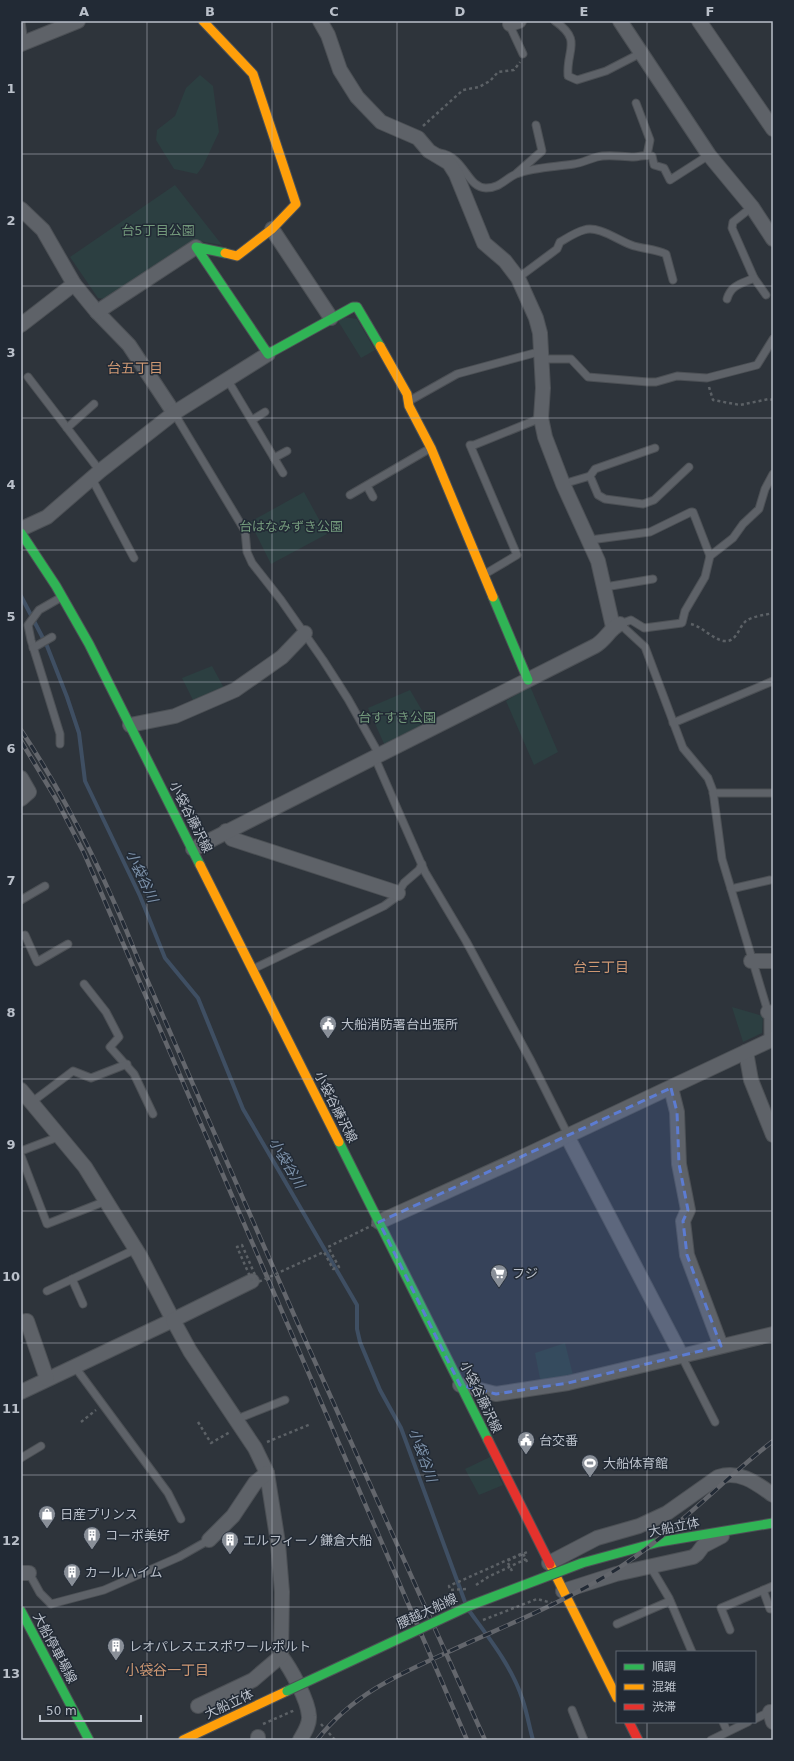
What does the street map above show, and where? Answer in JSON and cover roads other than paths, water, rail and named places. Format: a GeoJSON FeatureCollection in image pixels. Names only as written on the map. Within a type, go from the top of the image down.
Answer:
{"type":"FeatureCollection","features":[{"type":"Feature","properties":{"kind":"main road"},"geometry":{"type":"LineString","coordinates":[[196,247],[237,256],[272,229],[296,204],[253,74],[203,21]]}},
{"type":"Feature","properties":{"kind":"main road"},"geometry":{"type":"LineString","coordinates":[[196,247],[268,354],[331,318],[353,307],[357,307],[409,401],[409,406],[431,448],[528,680]]}},
{"type":"Feature","properties":{"kind":"main road","name":"小袋谷藤沢線"},"geometry":{"type":"LineString","coordinates":[[21,533],[62,596],[89,644],[616,1696]]}},
{"type":"Feature","properties":{"kind":"main road","name":"大船立体"},"geometry":{"type":"LineString","coordinates":[[582,1563],[659,1542],[773,1523]]}},
{"type":"Feature","properties":{"kind":"main road","name":"腰越大船線"},"geometry":{"type":"LineString","coordinates":[[287,1691],[469,1606],[522,1584],[582,1563]]}},
{"type":"Feature","properties":{"kind":"main road","name":"大船停車場線"},"geometry":{"type":"LineString","coordinates":[[21,1611],[89,1740]]}},
{"type":"Feature","properties":{"kind":"main road","name":"大船立体"},"geometry":{"type":"LineString","coordinates":[[183,1740],[287,1691]]}},
{"type":"Feature","properties":{"kind":"main road"},"geometry":{"type":"LineString","coordinates":[[630,1723],[638,1740]]}},
{"type":"Feature","properties":{"kind":"street"},"geometry":{"type":"LineString","coordinates":[[23,43],[78,21]]}},
{"type":"Feature","properties":{"kind":"street"},"geometry":{"type":"LineString","coordinates":[[193,849],[226,831],[378,757],[603,641],[616,626],[598,561],[590,540],[563,484],[545,437],[541,418],[542,355],[536,318],[518,278],[505,261],[484,243],[456,174],[448,163],[429,151],[418,138],[381,122],[357,97],[340,70],[328,35],[320,21]]}},
{"type":"Feature","properties":{"kind":"street"},"geometry":{"type":"LineString","coordinates":[[620,21],[709,155],[752,207],[773,239]]}},
{"type":"Feature","properties":{"kind":"street"},"geometry":{"type":"LineString","coordinates":[[699,21],[773,129]]}},
{"type":"Feature","properties":{"kind":"street"},"geometry":{"type":"LineString","coordinates":[[21,209],[43,230],[74,284],[97,312],[129,345],[174,413]]}},
{"type":"Feature","properties":{"kind":"street"},"geometry":{"type":"LineString","coordinates":[[272,229],[331,318]]}},
{"type":"Feature","properties":{"kind":"street"},"geometry":{"type":"LineString","coordinates":[[97,312],[196,247]]}},
{"type":"Feature","properties":{"kind":"street"},"geometry":{"type":"LineString","coordinates":[[21,324],[74,284]]}},
{"type":"Feature","properties":{"kind":"street"},"geometry":{"type":"LineString","coordinates":[[21,529],[47,517],[96,475],[174,413],[268,354]]}},
{"type":"Feature","properties":{"kind":"street"},"geometry":{"type":"LineString","coordinates":[[130,725],[175,716],[235,690],[282,657],[304,633]]}},
{"type":"Feature","properties":{"kind":"street"},"geometry":{"type":"LineString","coordinates":[[21,778],[29,792],[21,799]]}},
{"type":"Feature","properties":{"kind":"street"},"geometry":{"type":"LineString","coordinates":[[226,831],[232,839],[398,893]]}},
{"type":"Feature","properties":{"kind":"street"},"geometry":{"type":"LineString","coordinates":[[751,961],[773,961]]}},
{"type":"Feature","properties":{"kind":"street"},"geometry":{"type":"LineString","coordinates":[[379,1222],[514,1161],[770,1041]]}},
{"type":"Feature","properties":{"kind":"street"},"geometry":{"type":"LineString","coordinates":[[746,1052],[751,1080],[773,1136]]}},
{"type":"Feature","properties":{"kind":"street"},"geometry":{"type":"LineString","coordinates":[[671,1088],[677,1112],[679,1164],[688,1210],[683,1221],[687,1255],[720,1346]]}},
{"type":"Feature","properties":{"kind":"street"},"geometry":{"type":"LineString","coordinates":[[21,1090],[32,1102],[58,1137],[85,1167],[136,1249],[190,1351],[239,1422],[255,1448],[267,1473],[278,1543],[282,1592],[281,1656],[288,1664],[304,1700],[310,1718],[300,1740]]}},
{"type":"Feature","properties":{"kind":"street"},"geometry":{"type":"LineString","coordinates":[[568,1135],[681,1355]]}},
{"type":"Feature","properties":{"kind":"street"},"geometry":{"type":"LineString","coordinates":[[21,1392],[47,1379],[75,1368],[252,1281]]}},
{"type":"Feature","properties":{"kind":"street"},"geometry":{"type":"LineString","coordinates":[[21,1322],[27,1321],[47,1379]]}},
{"type":"Feature","properties":{"kind":"street"},"geometry":{"type":"LineString","coordinates":[[460,1385],[496,1394],[568,1383],[773,1334]]}},
{"type":"Feature","properties":{"kind":"street"},"geometry":{"type":"LineString","coordinates":[[209,1540],[233,1516],[255,1483],[267,1473]]}},
{"type":"Feature","properties":{"kind":"street"},"geometry":{"type":"LineString","coordinates":[[549,1563],[597,1538],[638,1526],[667,1513],[718,1477],[728,1474],[740,1476],[773,1495]]}},
{"type":"Feature","properties":{"kind":"street"},"geometry":{"type":"LineString","coordinates":[[563,1591],[616,1574],[693,1557],[703,1546],[737,1528]]}},
{"type":"Feature","properties":{"kind":"street"},"geometry":{"type":"LineString","coordinates":[[198,1706],[254,1680],[281,1656]]}},
{"type":"Feature","properties":{"kind":"lane"},"geometry":{"type":"LineString","coordinates":[[21,21],[23,43]]}},
{"type":"Feature","properties":{"kind":"lane"},"geometry":{"type":"LineString","coordinates":[[555,21],[571,36],[573,46],[567,65],[568,76],[577,80],[606,71],[641,53]]}},
{"type":"Feature","properties":{"kind":"lane"},"geometry":{"type":"LineString","coordinates":[[512,22],[523,54]]}},
{"type":"Feature","properties":{"kind":"lane"},"geometry":{"type":"LineString","coordinates":[[636,103],[650,140],[647,155]]}},
{"type":"Feature","properties":{"kind":"lane"},"geometry":{"type":"LineString","coordinates":[[429,151],[449,154],[464,169],[474,184],[484,188],[497,187],[516,174],[542,151],[536,125]]}},
{"type":"Feature","properties":{"kind":"lane"},"geometry":{"type":"LineString","coordinates":[[516,174],[553,166],[579,163],[597,157],[610,155],[635,157],[647,155],[652,156],[654,165],[664,168],[670,180],[709,155]]}},
{"type":"Feature","properties":{"kind":"lane"},"geometry":{"type":"LineString","coordinates":[[752,207],[734,222],[732,228],[754,278],[766,295]]}},
{"type":"Feature","properties":{"kind":"lane"},"geometry":{"type":"LineString","coordinates":[[518,278],[557,249],[560,242],[585,229],[615,236],[634,246],[655,249],[666,254],[673,280]]}},
{"type":"Feature","properties":{"kind":"lane"},"geometry":{"type":"LineString","coordinates":[[727,299],[730,290],[754,278]]}},
{"type":"Feature","properties":{"kind":"lane"},"geometry":{"type":"LineString","coordinates":[[409,401],[457,374],[542,355],[571,360],[588,377],[648,382],[656,382],[677,376],[707,378],[757,365],[773,339]]}},
{"type":"Feature","properties":{"kind":"lane"},"geometry":{"type":"LineString","coordinates":[[28,377],[67,428],[96,475],[134,558]]}},
{"type":"Feature","properties":{"kind":"lane"},"geometry":{"type":"LineString","coordinates":[[227,379],[283,473]]}},
{"type":"Feature","properties":{"kind":"lane"},"geometry":{"type":"LineString","coordinates":[[67,428],[94,404]]}},
{"type":"Feature","properties":{"kind":"lane"},"geometry":{"type":"LineString","coordinates":[[252,420],[265,412]]}},
{"type":"Feature","properties":{"kind":"lane"},"geometry":{"type":"LineString","coordinates":[[174,413],[245,531],[247,552],[252,563],[281,600],[348,699],[378,757],[422,864],[532,1061],[568,1135]]}},
{"type":"Feature","properties":{"kind":"lane"},"geometry":{"type":"LineString","coordinates":[[483,575],[517,555],[470,445],[474,446],[541,418]]}},
{"type":"Feature","properties":{"kind":"lane"},"geometry":{"type":"LineString","coordinates":[[350,495],[431,448]]}},
{"type":"Feature","properties":{"kind":"lane"},"geometry":{"type":"LineString","coordinates":[[563,484],[590,476],[595,469],[655,448]]}},
{"type":"Feature","properties":{"kind":"lane"},"geometry":{"type":"LineString","coordinates":[[274,458],[287,451]]}},
{"type":"Feature","properties":{"kind":"lane"},"geometry":{"type":"LineString","coordinates":[[590,476],[598,495],[605,499],[643,504],[654,500],[689,467]]}},
{"type":"Feature","properties":{"kind":"lane"},"geometry":{"type":"LineString","coordinates":[[710,556],[734,538],[743,524],[759,509],[765,489],[773,474]]}},
{"type":"Feature","properties":{"kind":"lane"},"geometry":{"type":"LineString","coordinates":[[367,486],[373,497]]}},
{"type":"Feature","properties":{"kind":"lane"},"geometry":{"type":"LineString","coordinates":[[590,540],[650,532],[693,512],[710,556],[705,578],[685,611],[682,623],[644,628],[631,620],[616,626]]}},
{"type":"Feature","properties":{"kind":"lane"},"geometry":{"type":"LineString","coordinates":[[605,587],[653,579]]}},
{"type":"Feature","properties":{"kind":"lane"},"geometry":{"type":"LineString","coordinates":[[60,744],[57,724],[33,648],[28,625],[39,610],[62,596]]}},
{"type":"Feature","properties":{"kind":"lane"},"geometry":{"type":"LineString","coordinates":[[616,626],[645,647],[683,748],[708,778],[713,793],[722,859],[751,961],[760,980],[770,1013],[770,1041]]}},
{"type":"Feature","properties":{"kind":"lane"},"geometry":{"type":"LineString","coordinates":[[33,648],[52,637]]}},
{"type":"Feature","properties":{"kind":"lane"},"geometry":{"type":"LineString","coordinates":[[673,723],[773,681]]}},
{"type":"Feature","properties":{"kind":"lane"},"geometry":{"type":"LineString","coordinates":[[713,793],[773,793]]}},
{"type":"Feature","properties":{"kind":"lane"},"geometry":{"type":"LineString","coordinates":[[253,969],[384,906],[395,898],[404,883],[419,870],[422,864]]}},
{"type":"Feature","properties":{"kind":"lane"},"geometry":{"type":"LineString","coordinates":[[731,889],[770,880]]}},
{"type":"Feature","properties":{"kind":"lane"},"geometry":{"type":"LineString","coordinates":[[21,900],[45,886]]}},
{"type":"Feature","properties":{"kind":"lane"},"geometry":{"type":"LineString","coordinates":[[21,936],[25,935],[37,962],[68,944]]}},
{"type":"Feature","properties":{"kind":"lane"},"geometry":{"type":"LineString","coordinates":[[84,984],[106,1012],[119,1037],[110,1047],[127,1064],[137,1079],[153,1114]]}},
{"type":"Feature","properties":{"kind":"lane"},"geometry":{"type":"LineString","coordinates":[[32,1102],[73,1071],[91,1078],[127,1064]]}},
{"type":"Feature","properties":{"kind":"lane"},"geometry":{"type":"LineString","coordinates":[[21,1151],[58,1137]]}},
{"type":"Feature","properties":{"kind":"lane"},"geometry":{"type":"LineString","coordinates":[[21,1156],[47,1224],[106,1201]]}},
{"type":"Feature","properties":{"kind":"lane"},"geometry":{"type":"LineString","coordinates":[[47,1290],[136,1249]]}},
{"type":"Feature","properties":{"kind":"lane"},"geometry":{"type":"LineString","coordinates":[[72,1279],[83,1304]]}},
{"type":"Feature","properties":{"kind":"lane"},"geometry":{"type":"LineString","coordinates":[[681,1355],[716,1422]]}},
{"type":"Feature","properties":{"kind":"lane"},"geometry":{"type":"LineString","coordinates":[[75,1368],[168,1493],[181,1519]]}},
{"type":"Feature","properties":{"kind":"lane"},"geometry":{"type":"LineString","coordinates":[[239,1422],[284,1400]]}},
{"type":"Feature","properties":{"kind":"lane"},"geometry":{"type":"LineString","coordinates":[[21,1458],[41,1446]]}},
{"type":"Feature","properties":{"kind":"lane"},"geometry":{"type":"LineString","coordinates":[[25,1573],[40,1593],[51,1604],[104,1590],[179,1557],[209,1540]]}},
{"type":"Feature","properties":{"kind":"lane"},"geometry":{"type":"LineString","coordinates":[[650,1566],[670,1601],[692,1651]]}},
{"type":"Feature","properties":{"kind":"lane"},"geometry":{"type":"LineString","coordinates":[[730,1630],[721,1608],[773,1586]]}},
{"type":"Feature","properties":{"kind":"lane"},"geometry":{"type":"LineString","coordinates":[[763,1590],[770,1609]]}},
{"type":"Feature","properties":{"kind":"lane"},"geometry":{"type":"LineString","coordinates":[[617,1624],[670,1601]]}},
{"type":"Feature","properties":{"kind":"lane"},"geometry":{"type":"LineString","coordinates":[[572,1710],[584,1740]]}},
{"type":"Feature","properties":{"kind":"lane"},"geometry":{"type":"LineString","coordinates":[[756,1719],[772,1715]]}},
{"type":"Feature","properties":{"kind":"lane"},"geometry":{"type":"LineString","coordinates":[[723,1723],[727,1732]]}},
{"type":"Feature","properties":{"kind":"lane"},"geometry":{"type":"LineString","coordinates":[[711,1740],[746,1723]]}},
{"type":"Feature","properties":{"kind":"waterway","name":"小袋谷川"},"geometry":{"type":"LineString","coordinates":[[21,596],[47,646],[67,697],[79,733],[85,781],[140,896],[165,958],[198,998],[243,1109],[357,1305],[357,1329],[360,1342],[380,1390],[401,1428],[465,1602]]}},
{"type":"Feature","properties":{"kind":"waterway","name":"小袋谷川"},"geometry":{"type":"LineString","coordinates":[[470,1612],[499,1653],[518,1686],[524,1703],[533,1740]]}},
{"type":"Feature","properties":{"kind":"railway"},"geometry":{"type":"LineString","coordinates":[[21,730],[71,813],[100,870],[298,1324],[485,1740]]}},
{"type":"Feature","properties":{"kind":"railway"},"geometry":{"type":"LineString","coordinates":[[21,741],[56,799],[84,853],[467,1740]]}},
{"type":"Feature","properties":{"kind":"railway"},"geometry":{"type":"LineString","coordinates":[[317,1740],[345,1710],[360,1698],[393,1678],[570,1596],[631,1560],[673,1527],[773,1441]]}},
{"type":"Feature","properties":{"kind":"place","name":"大船消防署台出張所"},"geometry":{"type":"Point","coordinates":[328,1039]}},
{"type":"Feature","properties":{"kind":"place","name":"フジ"},"geometry":{"type":"Point","coordinates":[499,1288]}},
{"type":"Feature","properties":{"kind":"place","name":"台交番"},"geometry":{"type":"Point","coordinates":[526,1455]}},
{"type":"Feature","properties":{"kind":"place","name":"大船体育館"},"geometry":{"type":"Point","coordinates":[590,1478]}},
{"type":"Feature","properties":{"kind":"place","name":"日産プリンス"},"geometry":{"type":"Point","coordinates":[47,1529]}},
{"type":"Feature","properties":{"kind":"place","name":"コーポ美好"},"geometry":{"type":"Point","coordinates":[92,1550]}},
{"type":"Feature","properties":{"kind":"place","name":"エルフィーノ鎌倉大船"},"geometry":{"type":"Point","coordinates":[230,1555]}},
{"type":"Feature","properties":{"kind":"place","name":"カールハイム"},"geometry":{"type":"Point","coordinates":[72,1587]}},
{"type":"Feature","properties":{"kind":"place","name":"レオパレスエスポワールポルト"},"geometry":{"type":"Point","coordinates":[116,1661]}},
{"type":"Feature","properties":{"kind":"district","name":"台五丁目"},"geometry":{"type":"Point","coordinates":[135,368]}},
{"type":"Feature","properties":{"kind":"district","name":"台三丁目"},"geometry":{"type":"Point","coordinates":[601,967]}},
{"type":"Feature","properties":{"kind":"district","name":"小袋谷一丁目"},"geometry":{"type":"Point","coordinates":[167,1670]}},
{"type":"Feature","properties":{"kind":"park label","name":"台5丁目公園"},"geometry":{"type":"Point","coordinates":[158,230]}},
{"type":"Feature","properties":{"kind":"park label","name":"台はなみずき公園"},"geometry":{"type":"Point","coordinates":[291,526]}},
{"type":"Feature","properties":{"kind":"park label","name":"台すすき公園"},"geometry":{"type":"Point","coordinates":[397,717]}}]}
